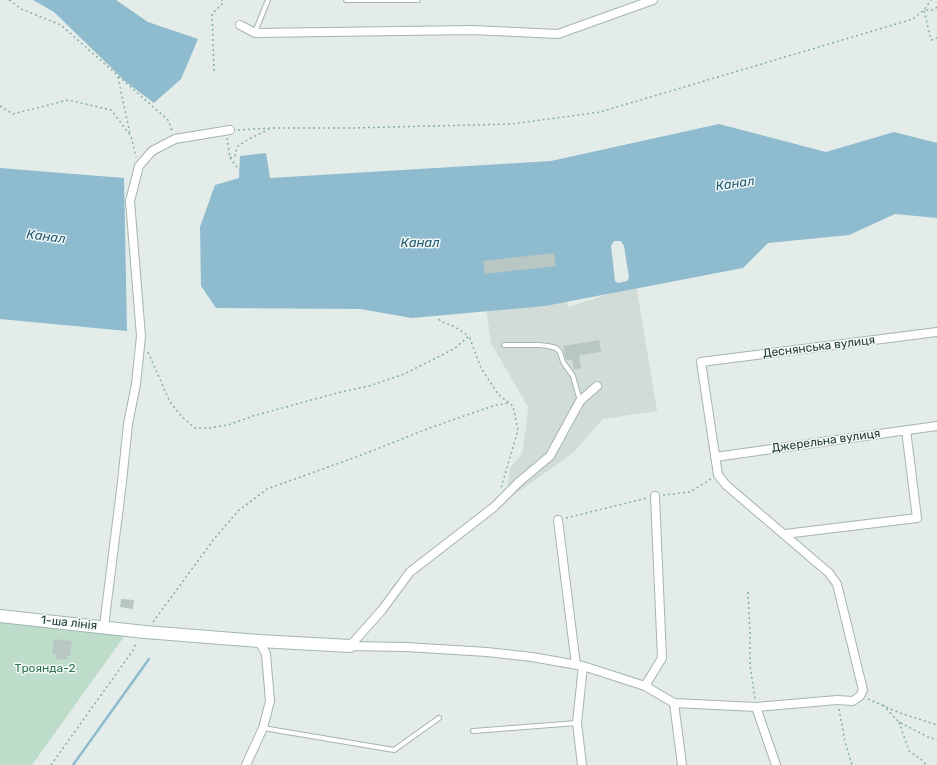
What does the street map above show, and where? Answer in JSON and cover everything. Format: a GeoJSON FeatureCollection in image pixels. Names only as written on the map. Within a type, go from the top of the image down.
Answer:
{"type":"FeatureCollection","features":[{"type":"Feature","properties":{"kind":"street"},"geometry":{"type":"LineString","coordinates":[[240,25],[255,33],[473,30],[558,34],[653,0]]}},
{"type":"Feature","properties":{"kind":"street"},"geometry":{"type":"LineString","coordinates":[[104,626],[128,424],[136,384],[141,336],[130,200],[139,166],[152,151],[175,139],[228,130]]}},
{"type":"Feature","properties":{"kind":"street","name":"Деснянська вулиця"},"geometry":{"type":"LineString","coordinates":[[715,457],[701,362],[937,332]]}},
{"type":"Feature","properties":{"kind":"street"},"geometry":{"type":"LineString","coordinates":[[350,646],[382,610],[410,572],[499,502],[550,456],[580,402],[597,386]]}},
{"type":"Feature","properties":{"kind":"street","name":"Джерельна вулиця"},"geometry":{"type":"LineString","coordinates":[[715,457],[937,426]]}},
{"type":"Feature","properties":{"kind":"street"},"geometry":{"type":"LineString","coordinates":[[785,534],[917,518],[906,430]]}},
{"type":"Feature","properties":{"kind":"street"},"geometry":{"type":"LineString","coordinates":[[350,646],[406,647],[487,652],[532,657],[580,666],[645,686],[674,702],[756,707],[853,700],[860,696],[863,690],[837,584],[829,573],[726,485],[718,475],[715,457]]}},
{"type":"Feature","properties":{"kind":"street"},"geometry":{"type":"LineString","coordinates":[[645,686],[662,658],[655,496]]}},
{"type":"Feature","properties":{"kind":"street"},"geometry":{"type":"LineString","coordinates":[[558,520],[580,666],[577,723],[582,765]]}},
{"type":"Feature","properties":{"kind":"street","name":"1-ша лінія"},"geometry":{"type":"LineString","coordinates":[[0,616],[104,626],[142,632],[350,646]]}},
{"type":"Feature","properties":{"kind":"street"},"geometry":{"type":"LineString","coordinates":[[246,765],[263,728],[270,701],[266,654],[259,641]]}},
{"type":"Feature","properties":{"kind":"street"},"geometry":{"type":"LineString","coordinates":[[674,702],[682,765]]}},
{"type":"Feature","properties":{"kind":"street"},"geometry":{"type":"LineString","coordinates":[[756,707],[776,765]]}},
{"type":"Feature","properties":{"kind":"lane"},"geometry":{"type":"LineString","coordinates":[[255,33],[268,0]]}},
{"type":"Feature","properties":{"kind":"lane"},"geometry":{"type":"LineString","coordinates":[[346,0],[418,0]]}},
{"type":"Feature","properties":{"kind":"lane"},"geometry":{"type":"LineString","coordinates":[[504,345],[539,345],[556,348],[560,352],[563,362],[573,376],[580,402]]}},
{"type":"Feature","properties":{"kind":"lane"},"geometry":{"type":"LineString","coordinates":[[263,728],[394,750],[438,718]]}},
{"type":"Feature","properties":{"kind":"lane"},"geometry":{"type":"LineString","coordinates":[[473,732],[577,723]]}},
{"type":"Feature","properties":{"kind":"path"},"geometry":{"type":"LineString","coordinates":[[10,0],[21,9],[61,25],[168,120],[175,139]]}},
{"type":"Feature","properties":{"kind":"path"},"geometry":{"type":"LineString","coordinates":[[214,71],[212,14],[222,3],[222,0]]}},
{"type":"Feature","properties":{"kind":"path"},"geometry":{"type":"LineString","coordinates":[[238,170],[230,158],[228,130],[512,124],[600,112],[906,22],[913,19],[924,10],[931,0]]}},
{"type":"Feature","properties":{"kind":"path"},"geometry":{"type":"LineString","coordinates":[[924,10],[934,10],[937,7]]}},
{"type":"Feature","properties":{"kind":"path"},"geometry":{"type":"LineString","coordinates":[[924,10],[931,40],[937,38]]}},
{"type":"Feature","properties":{"kind":"path"},"geometry":{"type":"LineString","coordinates":[[118,76],[139,166]]}},
{"type":"Feature","properties":{"kind":"path"},"geometry":{"type":"LineString","coordinates":[[0,106],[13,114],[68,100],[112,110],[131,136]]}},
{"type":"Feature","properties":{"kind":"path"},"geometry":{"type":"LineString","coordinates":[[230,158],[235,156],[237,147],[245,140],[258,136],[271,128]]}},
{"type":"Feature","properties":{"kind":"path"},"geometry":{"type":"LineString","coordinates":[[439,319],[440,321],[455,327],[469,336],[481,368],[498,394],[513,406],[518,430],[501,488],[499,502]]}},
{"type":"Feature","properties":{"kind":"path"},"geometry":{"type":"LineString","coordinates":[[141,336],[170,402],[182,417],[195,428],[209,428],[228,425],[253,416],[337,393],[369,386],[404,374],[454,348],[469,336]]}},
{"type":"Feature","properties":{"kind":"path"},"geometry":{"type":"LineString","coordinates":[[51,765],[134,649],[142,632],[214,539],[238,511],[267,489],[359,456],[432,427],[496,405],[508,403]]}},
{"type":"Feature","properties":{"kind":"path"},"geometry":{"type":"LineString","coordinates":[[558,520],[655,496],[690,492],[718,475]]}},
{"type":"Feature","properties":{"kind":"path"},"geometry":{"type":"LineString","coordinates":[[748,592],[750,665],[756,707]]}},
{"type":"Feature","properties":{"kind":"path"},"geometry":{"type":"LineString","coordinates":[[860,696],[900,713],[937,725]]}},
{"type":"Feature","properties":{"kind":"path"},"geometry":{"type":"LineString","coordinates":[[837,700],[845,742],[852,765]]}},
{"type":"Feature","properties":{"kind":"path"},"geometry":{"type":"LineString","coordinates":[[881,704],[899,722],[937,740]]}},
{"type":"Feature","properties":{"kind":"path"},"geometry":{"type":"LineString","coordinates":[[899,722],[909,751],[926,765]]}},
{"type":"Feature","properties":{"kind":"shaded area"},"geometry":{"type":"Polygon","coordinates":[[[559,246],[568,307],[636,285],[657,411],[603,419],[573,453],[514,495],[508,485],[510,468],[522,454],[528,407],[491,343],[479,259],[559,246]]]}},
{"type":"Feature","properties":{"kind":"green space","name":"Троянда-2"},"geometry":{"type":"Polygon","coordinates":[[[0,620],[128,631],[32,765],[0,765],[0,620]]]}},
{"type":"Feature","properties":{"kind":"water"},"geometry":{"type":"Polygon","coordinates":[[[33,0],[116,0],[148,22],[198,39],[181,79],[154,103],[126,82],[54,12],[33,0]]]}},
{"type":"Feature","properties":{"kind":"water","name":"Канал"},"geometry":{"type":"Polygon","coordinates":[[[719,124],[826,152],[894,132],[937,143],[937,218],[895,214],[849,235],[768,243],[743,268],[545,306],[412,318],[360,309],[216,308],[201,286],[200,227],[215,185],[239,178],[240,156],[266,153],[270,178],[551,161],[719,124]]]}},
{"type":"Feature","properties":{"kind":"water","name":"Канал"},"geometry":{"type":"Polygon","coordinates":[[[0,168],[124,178],[127,331],[0,319],[0,168]]]}},
{"type":"Feature","properties":{"kind":"pier"},"geometry":{"type":"Polygon","coordinates":[[[614,241],[621,241],[624,246],[629,278],[627,281],[618,283],[615,281],[611,246],[614,241]]]}},
{"type":"Feature","properties":{"kind":"building"},"geometry":{"type":"Polygon","coordinates":[[[554,253],[556,266],[485,274],[483,261],[554,253]]]}},
{"type":"Feature","properties":{"kind":"building"},"geometry":{"type":"Polygon","coordinates":[[[599,340],[601,352],[579,355],[581,368],[574,370],[572,360],[566,360],[563,346],[599,340]]]}},
{"type":"Feature","properties":{"kind":"building"},"geometry":{"type":"Polygon","coordinates":[[[121,599],[134,600],[133,609],[120,607],[121,599]]]}},
{"type":"Feature","properties":{"kind":"building"},"geometry":{"type":"Polygon","coordinates":[[[54,639],[72,641],[70,656],[67,656],[67,660],[56,659],[56,655],[52,654],[54,639]]]}},
{"type":"Feature","properties":{"kind":"waterway"},"geometry":{"type":"LineString","coordinates":[[73,765],[149,659]]}}]}
